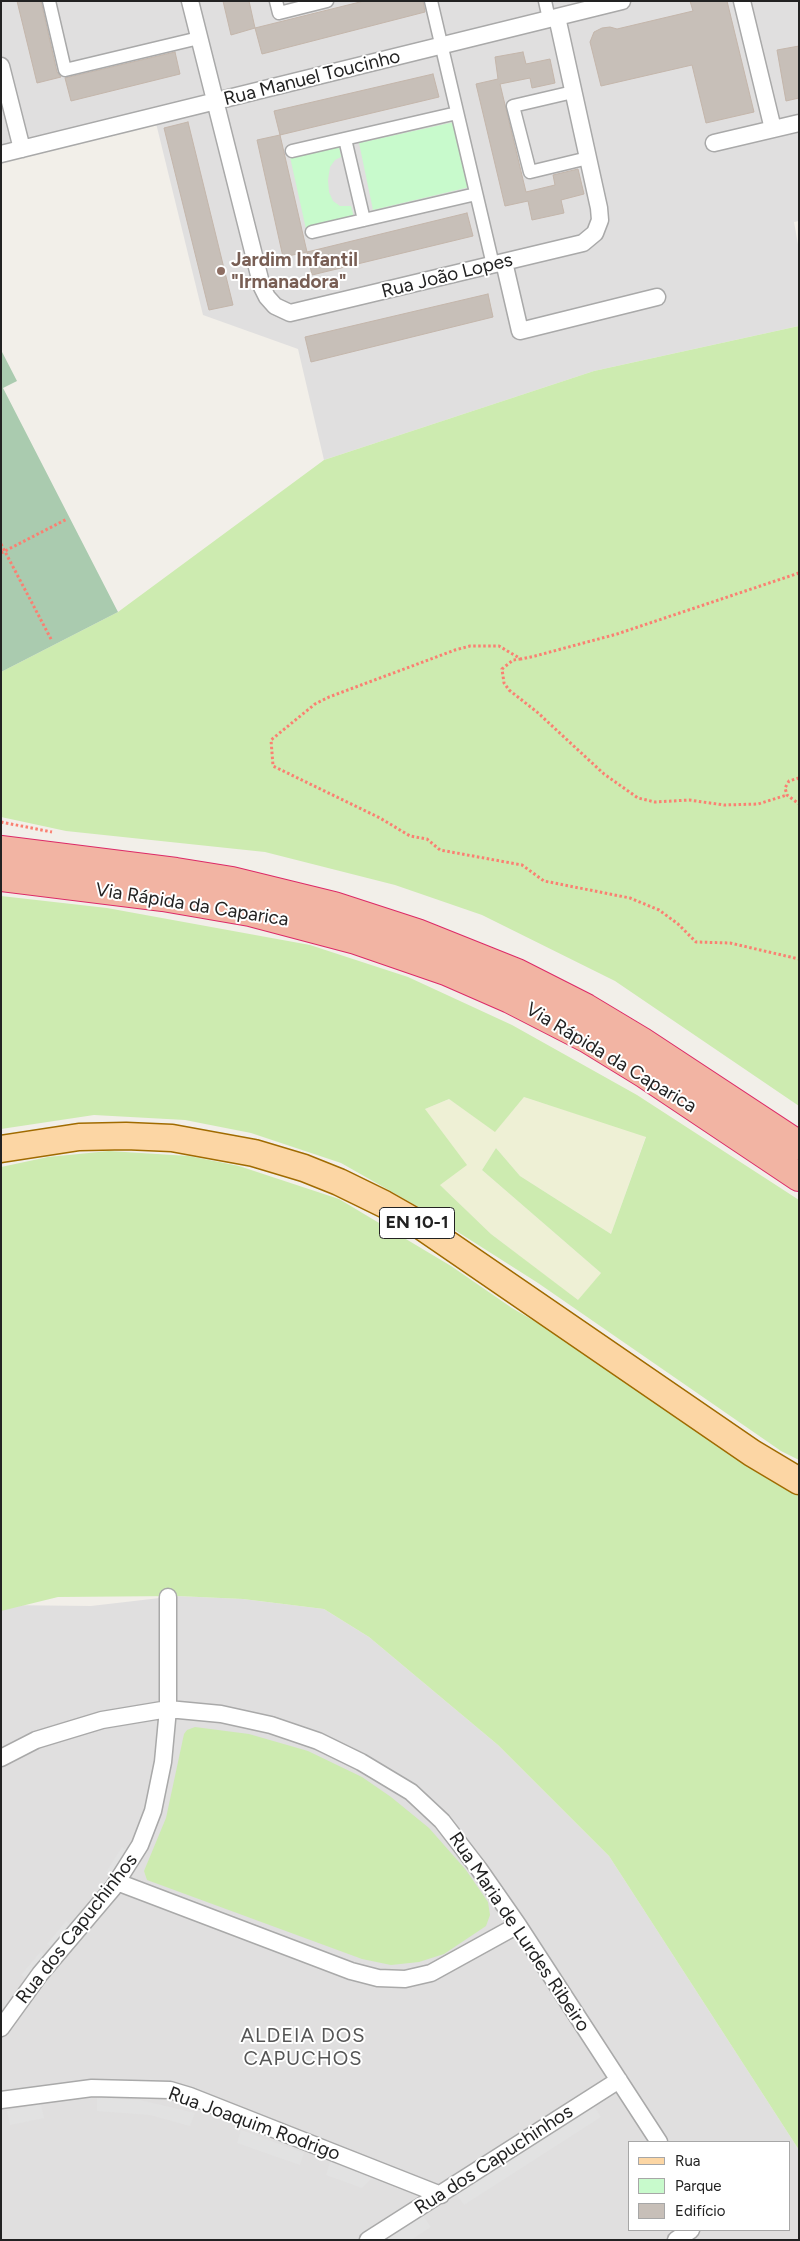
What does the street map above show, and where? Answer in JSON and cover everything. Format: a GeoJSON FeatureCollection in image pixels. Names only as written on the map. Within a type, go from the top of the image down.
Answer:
{"type":"FeatureCollection","features":[{"type":"Feature","properties":{"kind":"highway","name":"Via Rápida da Caparica"},"geometry":{"type":"LineString","coordinates":[[1,850],[232,881],[334,906],[417,932],[517,973],[586,1008],[641,1041],[799,1145]]}},
{"type":"Feature","properties":{"kind":"highway","name":"Via Rápida da Caparica"},"geometry":{"type":"LineString","coordinates":[[1,877],[163,897],[250,912],[349,937],[446,971],[510,999],[588,1039],[799,1177]]}},
{"type":"Feature","properties":{"kind":"main road","name":"EN 10-1"},"geometry":{"type":"LineString","coordinates":[[1,1149],[79,1136],[164,1138],[236,1149],[320,1174],[370,1196],[414,1221],[799,1482]]}},
{"type":"Feature","properties":{"kind":"street"},"geometry":{"type":"LineString","coordinates":[[49,1],[65,70],[198,38]]}},
{"type":"Feature","properties":{"kind":"street","name":"Rua João Lopes"},"geometry":{"type":"LineString","coordinates":[[190,1],[262,287],[267,298],[280,309],[295,313],[583,243],[595,232],[600,220],[588,158],[553,18]]}},
{"type":"Feature","properties":{"kind":"street"},"geometry":{"type":"LineString","coordinates":[[276,1],[279,12],[327,1]]}},
{"type":"Feature","properties":{"kind":"street"},"geometry":{"type":"LineString","coordinates":[[431,1],[476,194],[520,331],[657,297]]}},
{"type":"Feature","properties":{"kind":"street"},"geometry":{"type":"LineString","coordinates":[[545,1],[553,18]]}},
{"type":"Feature","properties":{"kind":"street","name":"Rua Manuel Toucinho"},"geometry":{"type":"LineString","coordinates":[[1,154],[622,1]]}},
{"type":"Feature","properties":{"kind":"street"},"geometry":{"type":"LineString","coordinates":[[742,1],[773,130]]}},
{"type":"Feature","properties":{"kind":"street"},"geometry":{"type":"LineString","coordinates":[[1,66],[22,149]]}},
{"type":"Feature","properties":{"kind":"street"},"geometry":{"type":"LineString","coordinates":[[573,92],[514,106],[530,172],[588,158]]}},
{"type":"Feature","properties":{"kind":"street"},"geometry":{"type":"LineString","coordinates":[[292,151],[457,113]]}},
{"type":"Feature","properties":{"kind":"street"},"geometry":{"type":"LineString","coordinates":[[714,143],[799,124]]}},
{"type":"Feature","properties":{"kind":"street"},"geometry":{"type":"LineString","coordinates":[[345,139],[364,220]]}},
{"type":"Feature","properties":{"kind":"street"},"geometry":{"type":"LineString","coordinates":[[312,232],[476,194]]}},
{"type":"Feature","properties":{"kind":"street","name":"Rua dos Capuchinhos"},"geometry":{"type":"LineString","coordinates":[[1,2028],[40,1974],[117,1882],[140,1845],[153,1811],[163,1762],[168,1709],[168,1597]]}},
{"type":"Feature","properties":{"kind":"street","name":"Rua Maria de Lurdes Ribeiro"},"geometry":{"type":"LineString","coordinates":[[1,1758],[36,1740],[102,1720],[168,1709],[221,1714],[271,1725],[318,1740],[361,1762],[410,1792],[442,1821],[479,1869],[518,1925],[658,2141]]}},
{"type":"Feature","properties":{"kind":"street"},"geometry":{"type":"LineString","coordinates":[[117,1882],[351,1971],[378,1978],[405,1979],[431,1973],[518,1925]]}},
{"type":"Feature","properties":{"kind":"street","name":"Rua dos Capuchinhos"},"geometry":{"type":"LineString","coordinates":[[368,2240],[619,2080]]}},
{"type":"Feature","properties":{"kind":"street","name":"Rua Joaquim Rodrigo"},"geometry":{"type":"LineString","coordinates":[[1,2100],[92,2088],[170,2090],[190,2096],[441,2195]]}},
{"type":"Feature","properties":{"kind":"street"},"geometry":{"type":"LineString","coordinates":[[676,2240],[690,2231]]}},
{"type":"Feature","properties":{"kind":"path"},"geometry":{"type":"LineString","coordinates":[[3,552],[68,519]]}},
{"type":"Feature","properties":{"kind":"path"},"geometry":{"type":"LineString","coordinates":[[1,544],[3,552],[52,641]]}},
{"type":"Feature","properties":{"kind":"path"},"geometry":{"type":"LineString","coordinates":[[787,795],[758,804],[724,805],[689,800],[655,802],[638,798],[604,774],[537,712],[509,690],[504,683],[502,669],[513,660],[617,634],[799,574]]}},
{"type":"Feature","properties":{"kind":"path"},"geometry":{"type":"LineString","coordinates":[[521,659],[499,646],[470,646],[329,697],[316,704],[271,740],[272,766],[380,818],[410,836],[427,839],[440,850],[522,865],[544,881],[630,898],[659,910],[678,924],[696,942],[730,944],[799,959]]}},
{"type":"Feature","properties":{"kind":"path"},"geometry":{"type":"LineString","coordinates":[[799,778],[789,780],[785,788],[787,795],[799,804]]}},
{"type":"Feature","properties":{"kind":"shaded area"},"geometry":{"type":"Polygon","coordinates":[[[1,1],[799,1],[799,221],[794,222],[799,250],[799,326],[594,371],[324,460],[298,349],[203,315],[154,115],[1,153],[1,1]]]}},
{"type":"Feature","properties":{"kind":"shaded area"},"geometry":{"type":"Polygon","coordinates":[[[177,1596],[243,1599],[324,1609],[369,1637],[498,1745],[609,1856],[799,2150],[799,2240],[1,2240],[1,1605],[91,1606],[177,1596]]]}},
{"type":"Feature","properties":{"kind":"shaded area"},"geometry":{"type":"Polygon","coordinates":[[[122,1847],[128,1851],[112,1877],[106,1872],[122,1847]]]}},
{"type":"Feature","properties":{"kind":"shaded area"},"geometry":{"type":"Polygon","coordinates":[[[66,1921],[71,1925],[52,1948],[47,1944],[66,1921]]]}},
{"type":"Feature","properties":{"kind":"shaded area"},"geometry":{"type":"Polygon","coordinates":[[[41,1951],[46,1956],[27,1979],[21,1975],[41,1951]]]}},
{"type":"Feature","properties":{"kind":"shaded area"},"geometry":{"type":"Polygon","coordinates":[[[97,2098],[140,2100],[195,2113],[190,2126],[150,2115],[97,2111],[97,2098]]]}},
{"type":"Feature","properties":{"kind":"shaded area"},"geometry":{"type":"Polygon","coordinates":[[[41,2104],[44,2118],[10,2125],[7,2111],[41,2104]]]}},
{"type":"Feature","properties":{"kind":"shaded area"},"geometry":{"type":"Polygon","coordinates":[[[594,2106],[601,2117],[464,2205],[456,2194],[594,2106]]]}},
{"type":"Feature","properties":{"kind":"shaded area"},"geometry":{"type":"Polygon","coordinates":[[[241,2130],[304,2153],[300,2165],[237,2143],[241,2130]]]}},
{"type":"Feature","properties":{"kind":"shaded area"},"geometry":{"type":"Polygon","coordinates":[[[330,2162],[372,2178],[362,2188],[326,2175],[330,2162]]]}},
{"type":"Feature","properties":{"kind":"shaded area"},"geometry":{"type":"Polygon","coordinates":[[[423,2215],[431,2227],[411,2240],[386,2240],[423,2215]]]}},
{"type":"Feature","properties":{"kind":"green space"},"geometry":{"type":"Polygon","coordinates":[[[459,121],[474,186],[373,210],[359,143],[459,121]]]}},
{"type":"Feature","properties":{"kind":"green space"},"geometry":{"type":"Polygon","coordinates":[[[339,146],[341,157],[335,160],[330,167],[329,192],[333,201],[340,206],[351,206],[354,217],[306,229],[290,157],[339,146]]]}},
{"type":"Feature","properties":{"kind":"green space"},"geometry":{"type":"Polygon","coordinates":[[[799,326],[799,1106],[615,981],[482,915],[395,885],[265,852],[66,831],[1,817],[1,672],[118,612],[324,460],[594,371],[799,326]]]}},
{"type":"Feature","properties":{"kind":"green space"},"geometry":{"type":"Polygon","coordinates":[[[1,350],[17,381],[3,388],[118,612],[1,672],[1,350]]]}},
{"type":"Feature","properties":{"kind":"green space"},"geometry":{"type":"Polygon","coordinates":[[[1,896],[107,908],[310,945],[408,977],[512,1025],[637,1095],[799,1200],[799,1460],[781,1451],[538,1283],[417,1206],[341,1163],[251,1133],[185,1120],[94,1115],[1,1129],[1,896]],[[524,1097],[495,1132],[449,1099],[425,1109],[467,1165],[440,1185],[491,1234],[578,1300],[601,1273],[482,1170],[496,1148],[520,1176],[611,1234],[646,1137],[524,1097]]]}},
{"type":"Feature","properties":{"kind":"green space"},"geometry":{"type":"Polygon","coordinates":[[[524,1097],[646,1136],[611,1234],[520,1176],[496,1148],[482,1170],[601,1273],[578,1301],[491,1234],[440,1185],[425,1109],[449,1099],[495,1131],[524,1097]]]}},
{"type":"Feature","properties":{"kind":"green space"},"geometry":{"type":"Polygon","coordinates":[[[109,1151],[189,1156],[239,1166],[339,1199],[451,1266],[512,1308],[596,1357],[799,1494],[799,2150],[609,1856],[498,1745],[369,1637],[324,1609],[243,1599],[177,1596],[58,1597],[1,1611],[1,1167],[48,1157],[109,1151]]]}},
{"type":"Feature","properties":{"kind":"green space"},"geometry":{"type":"Polygon","coordinates":[[[195,1727],[249,1734],[308,1751],[362,1777],[391,1797],[429,1828],[466,1870],[488,1902],[490,1915],[486,1926],[444,1954],[419,1962],[391,1965],[362,1959],[147,1880],[144,1871],[166,1818],[184,1734],[187,1730],[195,1727]]]}},
{"type":"Feature","properties":{"kind":"building"},"geometry":{"type":"Polygon","coordinates":[[[17,1],[41,1],[57,72],[61,77],[37,83],[17,1]]]}},
{"type":"Feature","properties":{"kind":"building"},"geometry":{"type":"Polygon","coordinates":[[[223,1],[249,1],[255,28],[231,35],[223,1]]]}},
{"type":"Feature","properties":{"kind":"building"},"geometry":{"type":"Polygon","coordinates":[[[364,1],[423,1],[425,12],[262,54],[255,28],[364,1]]]}},
{"type":"Feature","properties":{"kind":"building"},"geometry":{"type":"Polygon","coordinates":[[[690,1],[727,1],[754,112],[706,123],[692,65],[601,86],[590,42],[594,32],[602,28],[610,27],[617,29],[693,11],[690,1]]]}},
{"type":"Feature","properties":{"kind":"building"},"geometry":{"type":"Polygon","coordinates":[[[799,46],[799,98],[786,101],[777,50],[799,46]]]}},
{"type":"Feature","properties":{"kind":"building"},"geometry":{"type":"Polygon","coordinates":[[[175,52],[180,74],[71,101],[65,78],[175,52]]]}},
{"type":"Feature","properties":{"kind":"building"},"geometry":{"type":"Polygon","coordinates":[[[523,52],[526,64],[550,59],[555,83],[532,88],[530,78],[500,84],[526,192],[555,185],[553,175],[578,169],[584,194],[561,200],[564,213],[532,220],[528,201],[505,206],[476,84],[498,79],[495,57],[523,52]]]}},
{"type":"Feature","properties":{"kind":"building"},"geometry":{"type":"Polygon","coordinates":[[[433,74],[439,97],[280,135],[274,111],[433,74]]]}},
{"type":"Feature","properties":{"kind":"building"},"geometry":{"type":"Polygon","coordinates":[[[188,122],[233,305],[209,310],[164,128],[188,122]]]}},
{"type":"Feature","properties":{"kind":"building"},"geometry":{"type":"Polygon","coordinates":[[[280,135],[307,252],[283,257],[257,140],[280,135]]]}},
{"type":"Feature","properties":{"kind":"building"},"geometry":{"type":"Polygon","coordinates":[[[467,213],[473,236],[312,275],[307,252],[467,213]]]}},
{"type":"Feature","properties":{"kind":"building"},"geometry":{"type":"Polygon","coordinates":[[[488,294],[493,317],[311,362],[305,337],[488,294]]]}},
{"type":"Feature","properties":{"kind":"place","name":"Jardim Infantil \"Irmanadora\""},"geometry":{"type":"Point","coordinates":[221,271]}},
{"type":"Feature","properties":{"kind":"district","name":"ALDEIA DOS CAPUCHOS"},"geometry":{"type":"Point","coordinates":[303,2048]}}]}
